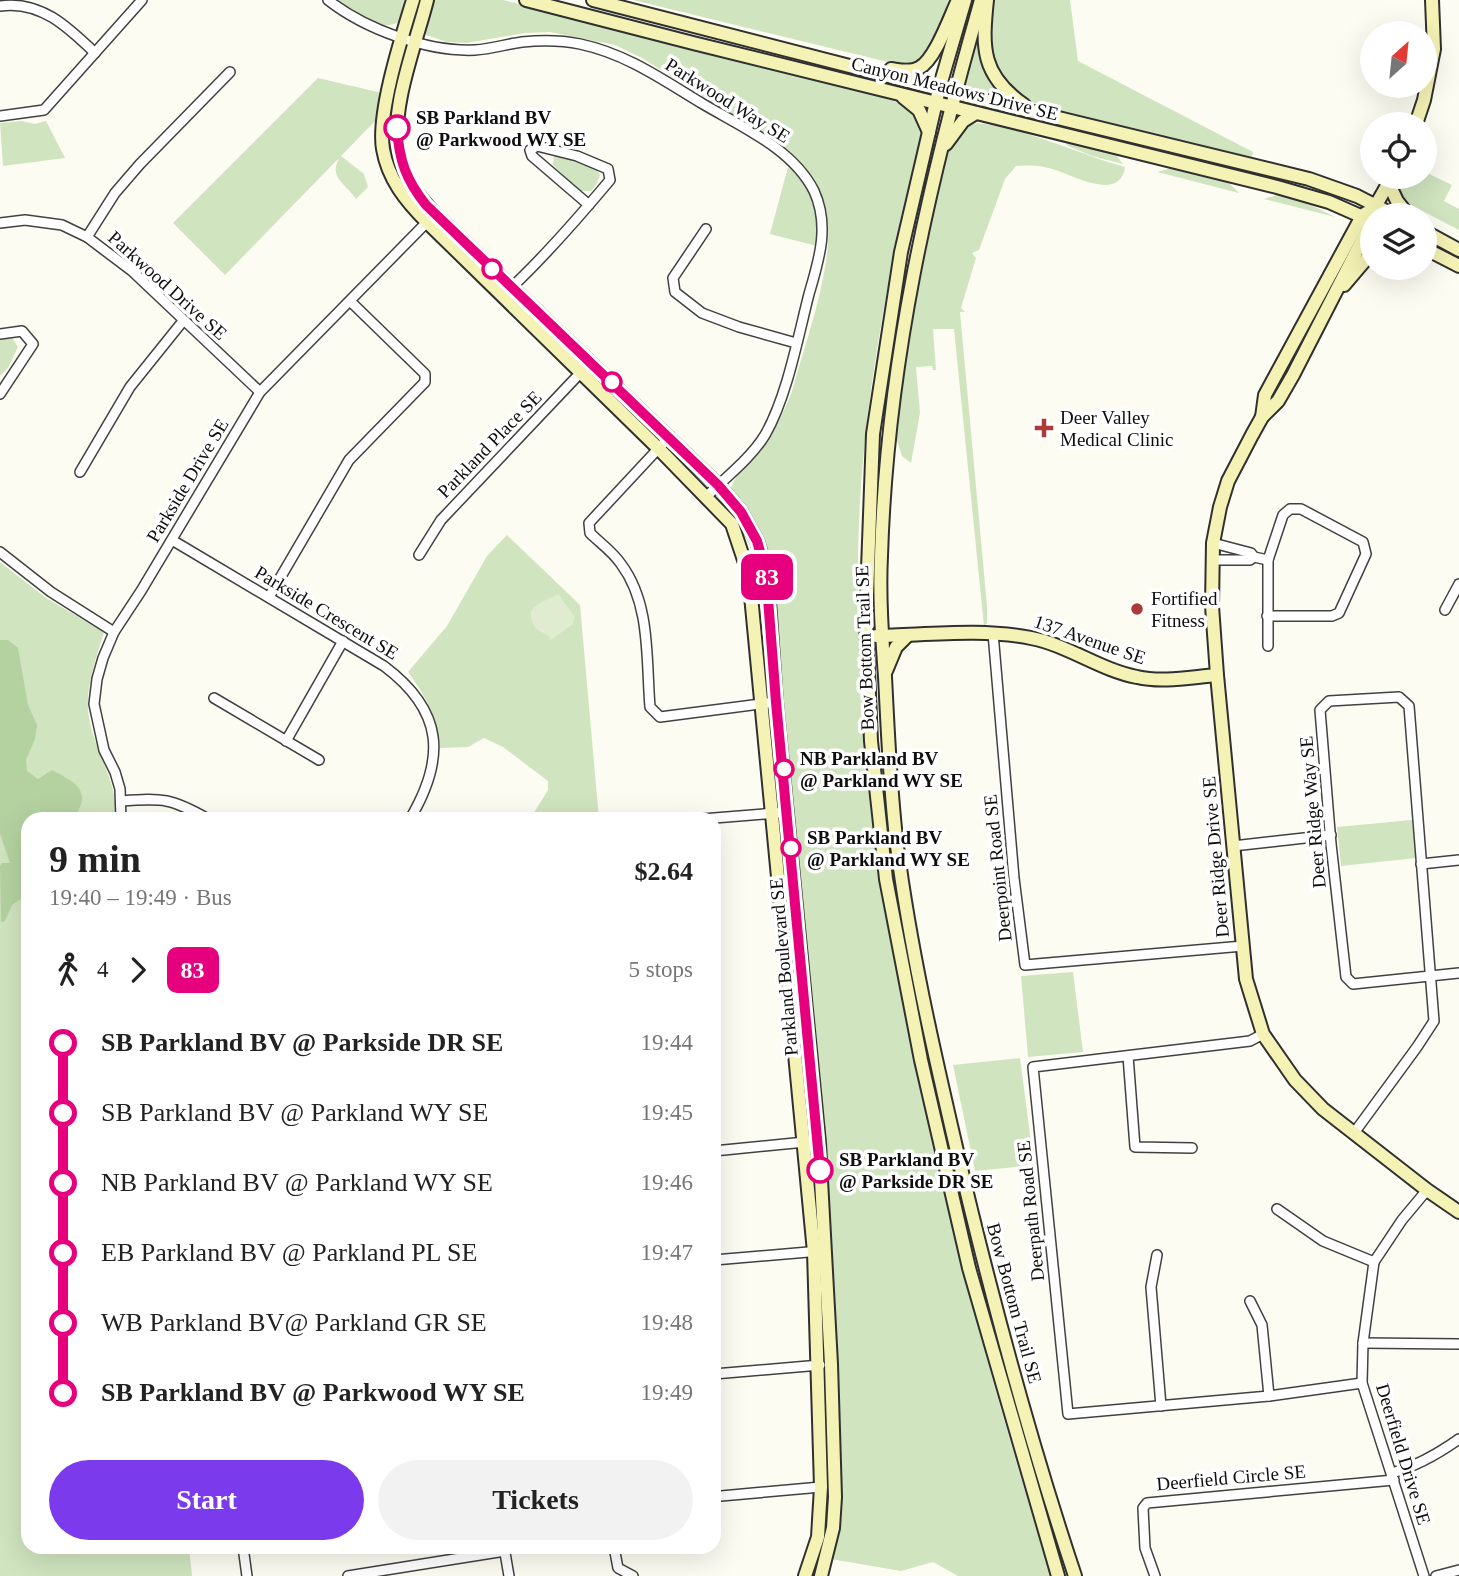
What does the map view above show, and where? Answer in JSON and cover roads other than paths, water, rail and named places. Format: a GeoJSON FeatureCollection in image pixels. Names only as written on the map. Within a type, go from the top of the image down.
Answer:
{"type":"FeatureCollection","features":[{"type":"Feature","properties":{"kind":"street"},"geometry":{"type":"LineString","coordinates":[[0,116],[44,110],[142,0]]}},
{"type":"Feature","properties":{"kind":"street","name":"Parkwood Way SE"},"geometry":{"type":"LineString","coordinates":[[328,0],[346,14],[376,29],[446,49],[476,50],[552,40],[603,50],[628,59],[780,152],[802,171],[814,192],[822,226],[821,251],[796,344],[774,416],[764,437],[707,496]]}},
{"type":"Feature","properties":{"kind":"street","name":"Parkland Boulevard SE"},"geometry":{"type":"LineString","coordinates":[[413,0],[401,37],[382,124],[383,149],[391,177],[406,201],[431,218],[512,287],[718,485],[741,512],[757,541],[766,573],[788,813],[835,1497],[834,1528],[821,1576]]}},
{"type":"Feature","properties":{"kind":"street","name":"Parkland Boulevard SE"},"geometry":{"type":"LineString","coordinates":[[427,0],[397,122],[399,155],[413,189],[431,218],[732,524],[749,575],[772,813],[812,1143]]}},
{"type":"Feature","properties":{"kind":"street","name":"Canyon Meadows Drive SE"},"geometry":{"type":"LineString","coordinates":[[526,0],[1253,181],[1360,212]]}},
{"type":"Feature","properties":{"kind":"street","name":"Canyon Meadows Drive SE"},"geometry":{"type":"LineString","coordinates":[[593,0],[940,89],[1309,179],[1357,196],[1362,203]]}},
{"type":"Feature","properties":{"kind":"street"},"geometry":{"type":"LineString","coordinates":[[853,65],[906,71],[919,68],[928,60],[958,0]]}},
{"type":"Feature","properties":{"kind":"street","name":"Bow Bottom Trail SE"},"geometry":{"type":"LineString","coordinates":[[965,0],[936,103],[901,252],[873,433],[867,636],[871,741],[886,879],[922,1060],[969,1268],[1058,1576]]}},
{"type":"Feature","properties":{"kind":"street","name":"Bow Bottom Trail SE"},"geometry":{"type":"LineString","coordinates":[[981,0],[940,153],[911,282],[895,382],[881,555],[881,636],[888,759],[907,913],[925,1005],[987,1278],[1025,1416],[1075,1576]]}},
{"type":"Feature","properties":{"kind":"street"},"geometry":{"type":"LineString","coordinates":[[987,0],[984,51],[987,65],[1003,88],[1033,111]]}},
{"type":"Feature","properties":{"kind":"street"},"geometry":{"type":"LineString","coordinates":[[1420,112],[1434,48],[1432,0]]}},
{"type":"Feature","properties":{"kind":"street"},"geometry":{"type":"LineString","coordinates":[[0,6],[13,4],[35,9],[54,18],[95,53]]}},
{"type":"Feature","properties":{"kind":"street"},"geometry":{"type":"LineString","coordinates":[[87,237],[115,193],[140,164],[230,72]]}},
{"type":"Feature","properties":{"kind":"street"},"geometry":{"type":"LineString","coordinates":[[900,95],[919,110],[929,133]]}},
{"type":"Feature","properties":{"kind":"street"},"geometry":{"type":"LineString","coordinates":[[940,153],[963,121],[976,113]]}},
{"type":"Feature","properties":{"kind":"street"},"geometry":{"type":"LineString","coordinates":[[512,287],[589,205],[610,180],[608,169],[577,156],[537,146],[530,150],[532,156],[589,205]]}},
{"type":"Feature","properties":{"kind":"street"},"geometry":{"type":"LineString","coordinates":[[391,177],[405,172]]}},
{"type":"Feature","properties":{"kind":"street"},"geometry":{"type":"LineString","coordinates":[[1329,202],[1346,218],[1351,237]]}},
{"type":"Feature","properties":{"kind":"street","name":"Parkside Drive SE"},"geometry":{"type":"LineString","coordinates":[[121,812],[115,772],[104,750],[94,704],[103,658],[114,632],[260,392],[431,218]]}},
{"type":"Feature","properties":{"kind":"street","name":"Parkwood Drive SE"},"geometry":{"type":"LineString","coordinates":[[0,223],[25,220],[62,225],[87,237],[131,271],[260,392]]}},
{"type":"Feature","properties":{"kind":"street","name":"Deer Ridge Drive SE"},"geometry":{"type":"LineString","coordinates":[[1262,417],[1265,395],[1351,237],[1360,228]]}},
{"type":"Feature","properties":{"kind":"street"},"geometry":{"type":"LineString","coordinates":[[706,229],[673,278],[675,292],[702,313],[796,344]]}},
{"type":"Feature","properties":{"kind":"street"},"geometry":{"type":"LineString","coordinates":[[1437,238],[1459,250]]}},
{"type":"Feature","properties":{"kind":"street","name":"Deer Ridge Drive SE"},"geometry":{"type":"LineString","coordinates":[[1360,239],[1283,393],[1262,417],[1228,481],[1216,522],[1212,606],[1242,946],[1246,979],[1263,1034],[1295,1080],[1324,1109],[1459,1212]]}},
{"type":"Feature","properties":{"kind":"street"},"geometry":{"type":"LineString","coordinates":[[1437,255],[1459,266]]}},
{"type":"Feature","properties":{"kind":"street"},"geometry":{"type":"LineString","coordinates":[[1337,288],[1348,283],[1360,268]]}},
{"type":"Feature","properties":{"kind":"street"},"geometry":{"type":"LineString","coordinates":[[269,597],[349,460],[425,382],[425,374],[350,301]]}},
{"type":"Feature","properties":{"kind":"street"},"geometry":{"type":"LineString","coordinates":[[80,472],[130,387],[183,321]]}},
{"type":"Feature","properties":{"kind":"street"},"geometry":{"type":"LineString","coordinates":[[0,334],[22,331],[33,344],[1,391]]}},
{"type":"Feature","properties":{"kind":"street","name":"Parkland Place SE"},"geometry":{"type":"LineString","coordinates":[[419,555],[441,520],[591,363]]}},
{"type":"Feature","properties":{"kind":"street"},"geometry":{"type":"LineString","coordinates":[[670,436],[589,523],[590,533],[621,563],[638,591],[643,612],[650,707],[660,717],[776,702]]}},
{"type":"Feature","properties":{"kind":"street"},"geometry":{"type":"LineString","coordinates":[[1267,616],[1332,616],[1339,613],[1366,554],[1363,542],[1301,509],[1290,509],[1283,515],[1268,560],[1267,616],[1268,646]]}},
{"type":"Feature","properties":{"kind":"street","name":"Parkside Crescent SE"},"geometry":{"type":"LineString","coordinates":[[172,540],[401,678],[417,697],[425,712],[434,748],[433,768],[426,792],[414,812]]}},
{"type":"Feature","properties":{"kind":"street"},"geometry":{"type":"LineString","coordinates":[[1213,543],[1268,560]]}},
{"type":"Feature","properties":{"kind":"street"},"geometry":{"type":"LineString","coordinates":[[0,552],[51,592],[114,632]]}},
{"type":"Feature","properties":{"kind":"street"},"geometry":{"type":"LineString","coordinates":[[1213,560],[1250,560],[1254,557]]}},
{"type":"Feature","properties":{"kind":"street"},"geometry":{"type":"LineString","coordinates":[[1445,610],[1459,583]]}},
{"type":"Feature","properties":{"kind":"street","name":"137 Avenue SE"},"geometry":{"type":"LineString","coordinates":[[867,636],[993,633],[1036,639],[1135,677],[1162,680],[1217,675]]}},
{"type":"Feature","properties":{"kind":"street","name":"Deerpoint Road SE"},"geometry":{"type":"LineString","coordinates":[[993,633],[1014,878],[1025,965],[1242,946]]}},
{"type":"Feature","properties":{"kind":"street"},"geometry":{"type":"LineString","coordinates":[[885,677],[891,656],[907,636]]}},
{"type":"Feature","properties":{"kind":"street"},"geometry":{"type":"LineString","coordinates":[[286,741],[343,641]]}},
{"type":"Feature","properties":{"kind":"street","name":"Deer Ridge Way SE"},"geometry":{"type":"LineString","coordinates":[[1354,1133],[1418,1047],[1434,1020],[1432,975],[1409,706],[1399,697],[1329,701],[1320,709],[1346,977],[1353,985],[1432,975]]}},
{"type":"Feature","properties":{"kind":"street"},"geometry":{"type":"LineString","coordinates":[[214,698],[319,760]]}},
{"type":"Feature","properties":{"kind":"street"},"geometry":{"type":"LineString","coordinates":[[121,801],[159,798],[175,802],[194,812]]}},
{"type":"Feature","properties":{"kind":"street"},"geometry":{"type":"LineString","coordinates":[[721,817],[788,813]]}},
{"type":"Feature","properties":{"kind":"street"},"geometry":{"type":"LineString","coordinates":[[1233,846],[1331,835]]}},
{"type":"Feature","properties":{"kind":"street"},"geometry":{"type":"LineString","coordinates":[[1421,864],[1459,860]]}},
{"type":"Feature","properties":{"kind":"street"},"geometry":{"type":"LineString","coordinates":[[1432,975],[1459,973]]}},
{"type":"Feature","properties":{"kind":"street","name":"Deerpath Road SE"},"geometry":{"type":"LineString","coordinates":[[1263,1034],[1250,1041],[1033,1067],[1068,1415],[1269,1396],[1362,1383]]}},
{"type":"Feature","properties":{"kind":"street"},"geometry":{"type":"LineString","coordinates":[[1128,1056],[1135,1147],[1192,1148]]}},
{"type":"Feature","properties":{"kind":"street"},"geometry":{"type":"LineString","coordinates":[[721,1150],[812,1143]]}},
{"type":"Feature","properties":{"kind":"street","name":"Deerfield Drive SE"},"geometry":{"type":"LineString","coordinates":[[1424,1576],[1362,1383],[1363,1343],[1374,1262],[1402,1220],[1427,1190]]}},
{"type":"Feature","properties":{"kind":"street"},"geometry":{"type":"LineString","coordinates":[[1277,1209],[1323,1241],[1374,1262]]}},
{"type":"Feature","properties":{"kind":"street"},"geometry":{"type":"LineString","coordinates":[[721,1259],[820,1251]]}},
{"type":"Feature","properties":{"kind":"street"},"geometry":{"type":"LineString","coordinates":[[1157,1255],[1151,1287],[1161,1406]]}},
{"type":"Feature","properties":{"kind":"street"},"geometry":{"type":"LineString","coordinates":[[1250,1301],[1262,1325],[1269,1396]]}},
{"type":"Feature","properties":{"kind":"street"},"geometry":{"type":"LineString","coordinates":[[1363,1343],[1459,1344]]}},
{"type":"Feature","properties":{"kind":"street"},"geometry":{"type":"LineString","coordinates":[[721,1373],[825,1365]]}},
{"type":"Feature","properties":{"kind":"street","name":"Parkland Boulevard SE"},"geometry":{"type":"LineString","coordinates":[[804,1576],[818,1537],[825,1365]]}},
{"type":"Feature","properties":{"kind":"street"},"geometry":{"type":"LineString","coordinates":[[1393,1477],[1441,1452],[1459,1439]]}},
{"type":"Feature","properties":{"kind":"street","name":"Deerfield Circle SE"},"geometry":{"type":"LineString","coordinates":[[1155,1576],[1145,1548],[1143,1508],[1147,1503],[1393,1477]]}},
{"type":"Feature","properties":{"kind":"street"},"geometry":{"type":"LineString","coordinates":[[721,1496],[821,1487]]}},
{"type":"Feature","properties":{"kind":"street"},"geometry":{"type":"LineString","coordinates":[[244,1554],[247,1576]]}},
{"type":"Feature","properties":{"kind":"street"},"geometry":{"type":"LineString","coordinates":[[348,1576],[476,1554]]}},
{"type":"Feature","properties":{"kind":"street"},"geometry":{"type":"LineString","coordinates":[[506,1554],[509,1576]]}},
{"type":"Feature","properties":{"kind":"street"},"geometry":{"type":"LineString","coordinates":[[615,1554],[618,1568],[634,1576]]}},
{"type":"Feature","properties":{"kind":"street"},"geometry":{"type":"LineString","coordinates":[[1436,1576],[1459,1570]]}},
{"type":"Feature","properties":{"kind":"place","name":"SB Parkland BV @ Parkwood WY SE"},"geometry":{"type":"Point","coordinates":[397,128]}},
{"type":"Feature","properties":{"kind":"place","name":"Deer Valley Medical Clinic"},"geometry":{"type":"Point","coordinates":[1044,428]}},
{"type":"Feature","properties":{"kind":"place","name":"Fortified Fitness"},"geometry":{"type":"Point","coordinates":[1137,609]}},
{"type":"Feature","properties":{"kind":"place","name":"NB Parkland BV @ Parkland WY SE"},"geometry":{"type":"Point","coordinates":[784,769]}},
{"type":"Feature","properties":{"kind":"place","name":"SB Parkland BV @ Parkland WY SE"},"geometry":{"type":"Point","coordinates":[791,848]}},
{"type":"Feature","properties":{"kind":"place","name":"SB Parkland BV @ Parkside DR SE"},"geometry":{"type":"Point","coordinates":[820,1170]}}]}
